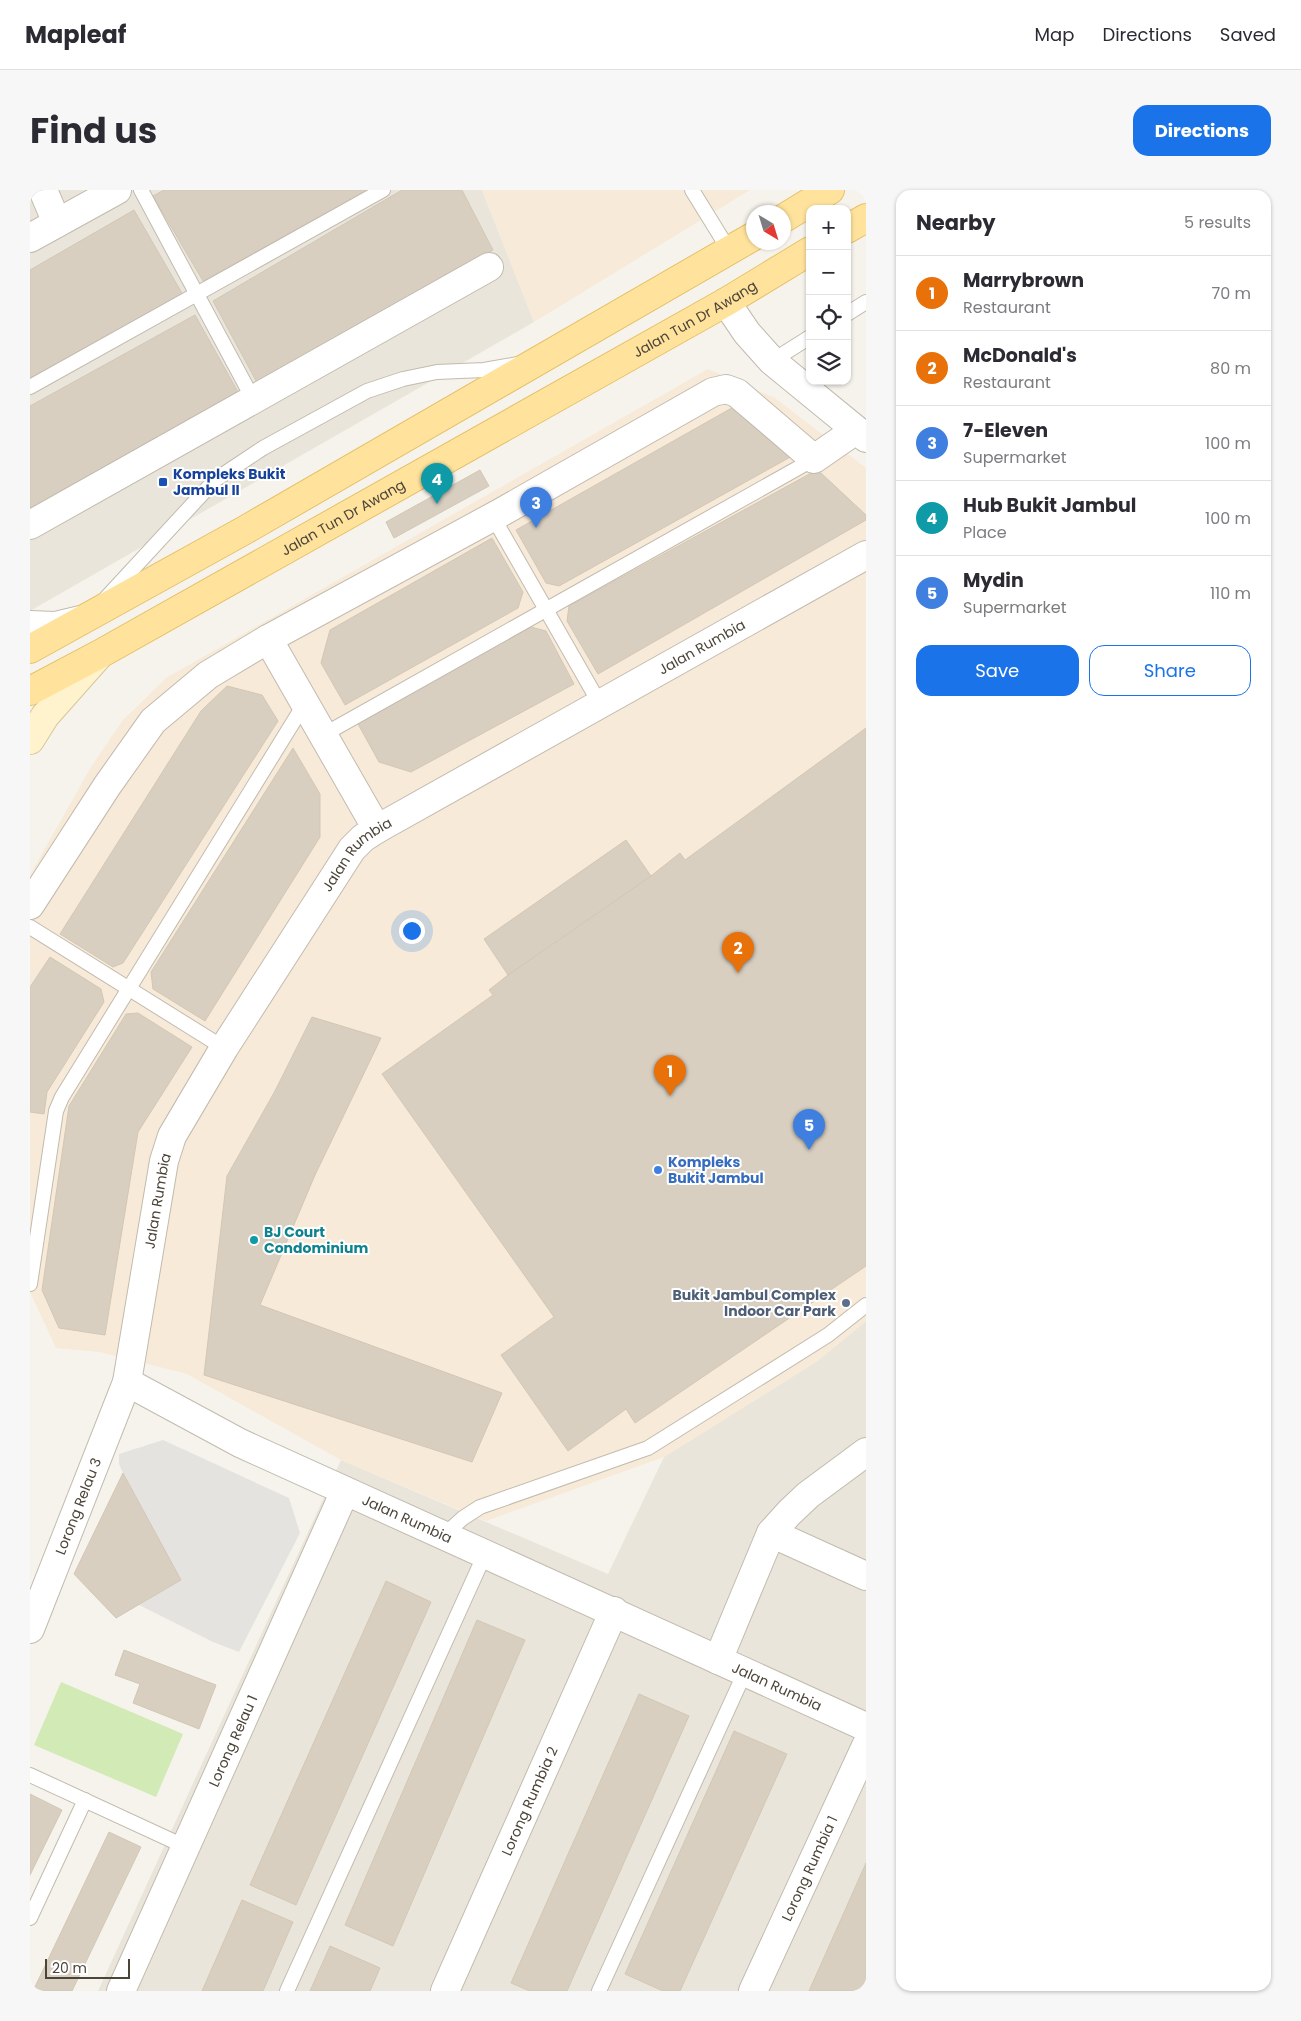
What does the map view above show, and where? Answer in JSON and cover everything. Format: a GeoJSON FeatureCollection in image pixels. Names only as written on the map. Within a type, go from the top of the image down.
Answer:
{"type":"FeatureCollection","features":[{"type":"Feature","properties":{"kind":"main road"},"geometry":{"type":"LineString","coordinates":[[791,214],[830,190]]}},
{"type":"Feature","properties":{"kind":"main road"},"geometry":{"type":"LineString","coordinates":[[851,227],[866,218]]}},
{"type":"Feature","properties":{"kind":"main road"},"geometry":{"type":"LineString","coordinates":[[30,649],[244,530],[746,240]]}},
{"type":"Feature","properties":{"kind":"main road","name":"Jalan Tun Dr Awang"},"geometry":{"type":"LineString","coordinates":[[30,690],[100,654],[726,302],[806,254]]}},
{"type":"Feature","properties":{"kind":"street"},"geometry":{"type":"LineString","coordinates":[[43,190],[56,223]]}},
{"type":"Feature","properties":{"kind":"street"},"geometry":{"type":"LineString","coordinates":[[30,238],[117,190]]}},
{"type":"Feature","properties":{"kind":"street"},"geometry":{"type":"LineString","coordinates":[[30,525],[489,267]]}},
{"type":"Feature","properties":{"kind":"street"},"geometry":{"type":"LineString","coordinates":[[30,905],[107,786],[153,721],[208,675],[268,639],[493,517],[713,392],[726,389],[736,392],[814,459],[863,430],[772,361],[747,333],[726,302]]}},
{"type":"Feature","properties":{"kind":"street","name":"Jalan Rumbia"},"geometry":{"type":"LineString","coordinates":[[866,555],[377,829],[363,838],[352,849],[224,1048],[172,1136],[164,1161],[127,1382],[240,1443],[866,1727]]}},
{"type":"Feature","properties":{"kind":"street"},"geometry":{"type":"LineString","coordinates":[[30,625],[55,626],[87,619]]}},
{"type":"Feature","properties":{"kind":"street"},"geometry":{"type":"LineString","coordinates":[[268,639],[377,829]]}},
{"type":"Feature","properties":{"kind":"street"},"geometry":{"type":"LineString","coordinates":[[30,740],[45,716],[100,654]]}},
{"type":"Feature","properties":{"kind":"street","name":"Lorong Relau 3"},"geometry":{"type":"LineString","coordinates":[[30,1629],[127,1382]]}},
{"type":"Feature","properties":{"kind":"street"},"geometry":{"type":"LineString","coordinates":[[718,1660],[771,1534],[789,1513],[808,1496],[866,1452]]}},
{"type":"Feature","properties":{"kind":"street","name":"Lorong Relau 1"},"geometry":{"type":"LineString","coordinates":[[121,1991],[345,1491]]}},
{"type":"Feature","properties":{"kind":"street"},"geometry":{"type":"LineString","coordinates":[[771,1534],[866,1576]]}},
{"type":"Feature","properties":{"kind":"street","name":"Lorong Rumbia 2"},"geometry":{"type":"LineString","coordinates":[[445,1991],[614,1612]]}},
{"type":"Feature","properties":{"kind":"street","name":"Lorong Rumbia 1"},"geometry":{"type":"LineString","coordinates":[[753,1991],[866,1746]]}},
{"type":"Feature","properties":{"kind":"lane"},"geometry":{"type":"LineString","coordinates":[[141,190],[253,399]]}},
{"type":"Feature","properties":{"kind":"lane"},"geometry":{"type":"LineString","coordinates":[[30,387],[383,190]]}},
{"type":"Feature","properties":{"kind":"lane"},"geometry":{"type":"LineString","coordinates":[[692,190],[729,250]]}},
{"type":"Feature","properties":{"kind":"lane"},"geometry":{"type":"LineString","coordinates":[[851,311],[866,302]]}},
{"type":"Feature","properties":{"kind":"lane"},"geometry":{"type":"LineString","coordinates":[[772,361],[806,340]]}},
{"type":"Feature","properties":{"kind":"lane"},"geometry":{"type":"LineString","coordinates":[[87,619],[215,480],[263,448],[367,391],[403,379],[437,372],[484,370],[538,360]]}},
{"type":"Feature","properties":{"kind":"lane"},"geometry":{"type":"LineString","coordinates":[[323,735],[814,459]]}},
{"type":"Feature","properties":{"kind":"lane"},"geometry":{"type":"LineString","coordinates":[[493,517],[600,704]]}},
{"type":"Feature","properties":{"kind":"lane"},"geometry":{"type":"LineString","coordinates":[[30,1284],[56,1111],[62,1097],[305,703]]}},
{"type":"Feature","properties":{"kind":"lane"},"geometry":{"type":"LineString","coordinates":[[30,927],[224,1048]]}},
{"type":"Feature","properties":{"kind":"lane"},"geometry":{"type":"LineString","coordinates":[[444,1534],[480,1507],[648,1448],[828,1335],[866,1306]]}},
{"type":"Feature","properties":{"kind":"lane"},"geometry":{"type":"LineString","coordinates":[[287,1991],[485,1554]]}},
{"type":"Feature","properties":{"kind":"lane"},"geometry":{"type":"LineString","coordinates":[[599,1991],[745,1672]]}},
{"type":"Feature","properties":{"kind":"lane"},"geometry":{"type":"LineString","coordinates":[[30,1775],[186,1847]]}},
{"type":"Feature","properties":{"kind":"lane"},"geometry":{"type":"LineString","coordinates":[[30,1918],[85,1800]]}},
{"type":"Feature","properties":{"kind":"shaded area"},"geometry":{"type":"Polygon","coordinates":[[[30,190],[482,190],[534,322],[30,611],[30,190]]]}},
{"type":"Feature","properties":{"kind":"shaded area"},"geometry":{"type":"Polygon","coordinates":[[[482,190],[750,190],[534,322],[482,190]]]}},
{"type":"Feature","properties":{"kind":"shaded area","name":"Kompleks Bukit Jambul"},"geometry":{"type":"Polygon","coordinates":[[[708,369],[775,398],[866,468],[866,1321],[816,1362],[664,1457],[486,1521],[341,1460],[187,1374],[100,1352],[56,1348],[30,1292],[30,875],[91,767],[123,720],[166,678],[708,369]]]}},
{"type":"Feature","properties":{"kind":"shaded area"},"geometry":{"type":"Polygon","coordinates":[[[866,1321],[866,1991],[98,1991],[341,1460],[608,1574],[664,1457],[816,1362],[866,1321]]]}},
{"type":"Feature","properties":{"kind":"shaded area"},"geometry":{"type":"Polygon","coordinates":[[[163,1440],[289,1498],[300,1533],[239,1652],[213,1642],[139,1605],[181,1580],[123,1473],[119,1464],[119,1454],[163,1440]]]}},
{"type":"Feature","properties":{"kind":"green space"},"geometry":{"type":"Polygon","coordinates":[[[61,1682],[183,1734],[156,1797],[34,1745],[61,1682]]]}},
{"type":"Feature","properties":{"kind":"building"},"geometry":{"type":"Polygon","coordinates":[[[164,190],[367,190],[203,281],[153,196],[164,190]]]}},
{"type":"Feature","properties":{"kind":"building"},"geometry":{"type":"Polygon","coordinates":[[[402,190],[462,190],[493,250],[261,390],[213,301],[402,190]]]}},
{"type":"Feature","properties":{"kind":"building"},"geometry":{"type":"Polygon","coordinates":[[[134,210],[183,295],[30,378],[30,270],[134,210]]]}},
{"type":"Feature","properties":{"kind":"building"},"geometry":{"type":"Polygon","coordinates":[[[195,315],[243,401],[30,519],[30,406],[195,315]]]}},
{"type":"Feature","properties":{"kind":"building"},"geometry":{"type":"Polygon","coordinates":[[[737,405],[794,455],[559,586],[546,583],[516,530],[737,405]]]}},
{"type":"Feature","properties":{"kind":"building"},"geometry":{"type":"Polygon","coordinates":[[[480,470],[489,486],[394,538],[386,522],[480,470]]]}},
{"type":"Feature","properties":{"kind":"building"},"geometry":{"type":"Polygon","coordinates":[[[813,472],[821,473],[866,515],[866,520],[598,674],[567,621],[569,606],[813,472]]]}},
{"type":"Feature","properties":{"kind":"building"},"geometry":{"type":"Polygon","coordinates":[[[492,538],[523,592],[518,608],[345,705],[321,663],[330,630],[492,538]]]}},
{"type":"Feature","properties":{"kind":"building"},"geometry":{"type":"Polygon","coordinates":[[[531,627],[546,631],[574,684],[411,772],[379,762],[358,724],[531,627]]]}},
{"type":"Feature","properties":{"kind":"building"},"geometry":{"type":"Polygon","coordinates":[[[227,686],[262,695],[278,721],[123,963],[113,967],[60,934],[201,711],[227,686]]]}},
{"type":"Feature","properties":{"kind":"building","name":"Kompleks Bukit Jambul"},"geometry":{"type":"Polygon","coordinates":[[[866,728],[866,1266],[635,1423],[626,1409],[568,1451],[501,1355],[554,1317],[382,1074],[493,995],[489,990],[508,975],[651,876],[680,853],[685,860],[866,728]]]}},
{"type":"Feature","properties":{"kind":"building"},"geometry":{"type":"Polygon","coordinates":[[[293,748],[320,794],[320,837],[205,1021],[153,989],[151,972],[293,748]]]}},
{"type":"Feature","properties":{"kind":"building"},"geometry":{"type":"Polygon","coordinates":[[[626,840],[651,876],[508,975],[484,939],[626,840]]]}},
{"type":"Feature","properties":{"kind":"building"},"geometry":{"type":"Polygon","coordinates":[[[50,957],[101,989],[104,1002],[47,1092],[44,1114],[30,1112],[30,987],[50,957]]]}},
{"type":"Feature","properties":{"kind":"building"},"geometry":{"type":"Polygon","coordinates":[[[138,1013],[192,1047],[138,1132],[105,1335],[59,1328],[42,1290],[69,1106],[126,1014],[138,1013]]]}},
{"type":"Feature","properties":{"kind":"building","name":"BJ Court Condominium"},"geometry":{"type":"Polygon","coordinates":[[[312,1017],[381,1038],[315,1175],[260,1305],[502,1393],[472,1462],[204,1375],[227,1176],[275,1091],[312,1017]]]}},
{"type":"Feature","properties":{"kind":"building"},"geometry":{"type":"Polygon","coordinates":[[[123,1473],[181,1580],[116,1618],[74,1574],[123,1473]]]}},
{"type":"Feature","properties":{"kind":"building"},"geometry":{"type":"Polygon","coordinates":[[[386,1581],[431,1602],[296,1905],[250,1885],[386,1581]]]}},
{"type":"Feature","properties":{"kind":"building"},"geometry":{"type":"Polygon","coordinates":[[[477,1620],[525,1640],[393,1946],[345,1925],[477,1620]]]}},
{"type":"Feature","properties":{"kind":"building"},"geometry":{"type":"Polygon","coordinates":[[[124,1650],[216,1685],[199,1729],[133,1703],[140,1684],[115,1675],[124,1650]]]}},
{"type":"Feature","properties":{"kind":"building"},"geometry":{"type":"Polygon","coordinates":[[[639,1694],[689,1716],[567,1991],[530,1991],[511,1983],[639,1694]]]}},
{"type":"Feature","properties":{"kind":"building"},"geometry":{"type":"Polygon","coordinates":[[[734,1731],[787,1754],[680,1991],[663,1991],[625,1974],[734,1731]]]}},
{"type":"Feature","properties":{"kind":"building"},"geometry":{"type":"Polygon","coordinates":[[[30,1794],[62,1810],[30,1875],[30,1794]]]}},
{"type":"Feature","properties":{"kind":"building"},"geometry":{"type":"Polygon","coordinates":[[[109,1832],[141,1847],[72,1991],[33,1991],[109,1832]]]}},
{"type":"Feature","properties":{"kind":"building"},"geometry":{"type":"Polygon","coordinates":[[[866,1863],[866,1991],[809,1991],[866,1863]]]}},
{"type":"Feature","properties":{"kind":"building"},"geometry":{"type":"Polygon","coordinates":[[[242,1900],[293,1922],[263,1991],[202,1991],[242,1900]]]}},
{"type":"Feature","properties":{"kind":"building"},"geometry":{"type":"Polygon","coordinates":[[[330,1946],[380,1968],[370,1991],[310,1991],[330,1946]]]}},
{"type":"Feature","properties":{"kind":"place","name":"Kompleks Bukit Jambul II"},"geometry":{"type":"Point","coordinates":[163,482]}},
{"type":"Feature","properties":{"kind":"place","name":"Hub Bukit Jambul"},"geometry":{"type":"Point","coordinates":[437,504]}},
{"type":"Feature","properties":{"kind":"place","name":"7-Eleven"},"geometry":{"type":"Point","coordinates":[536,528]}},
{"type":"Feature","properties":{"kind":"place","name":"McDonald's"},"geometry":{"type":"Point","coordinates":[738,973]}},
{"type":"Feature","properties":{"kind":"place","name":"Marrybrown"},"geometry":{"type":"Point","coordinates":[670,1096]}},
{"type":"Feature","properties":{"kind":"place","name":"Mydin"},"geometry":{"type":"Point","coordinates":[809,1150]}},
{"type":"Feature","properties":{"kind":"place","name":"Kompleks Bukit Jambul"},"geometry":{"type":"Point","coordinates":[658,1170]}},
{"type":"Feature","properties":{"kind":"place","name":"BJ Court Condominium"},"geometry":{"type":"Point","coordinates":[254,1240]}},
{"type":"Feature","properties":{"kind":"place","name":"Bukit Jambul Complex Indoor Car Park"},"geometry":{"type":"Point","coordinates":[846,1303]}}]}
